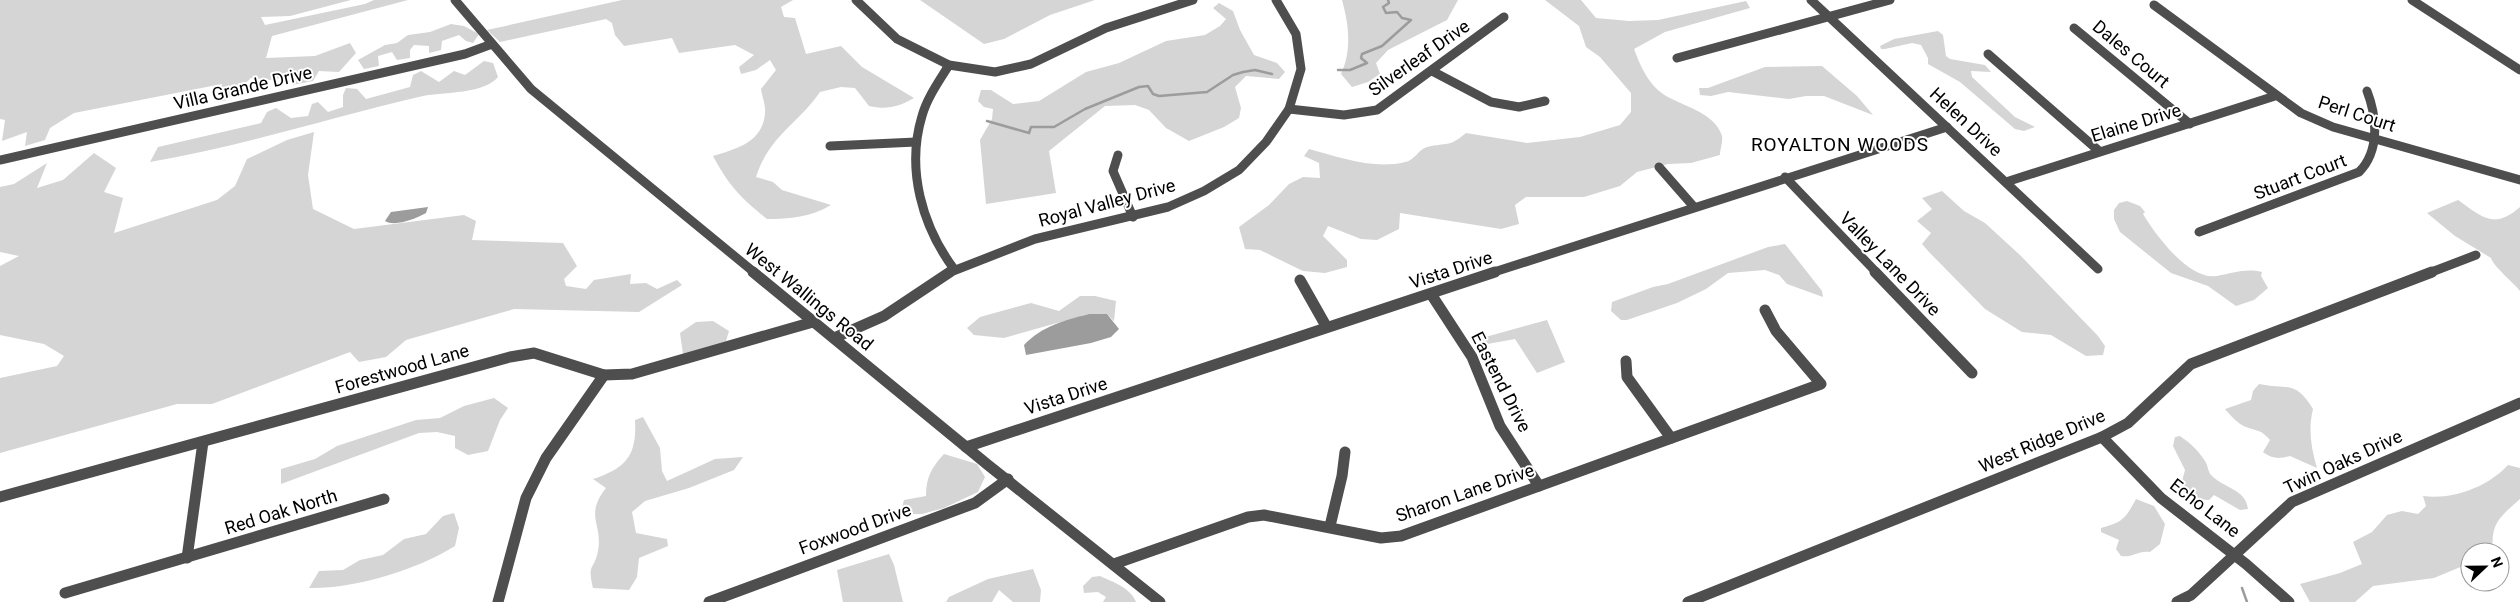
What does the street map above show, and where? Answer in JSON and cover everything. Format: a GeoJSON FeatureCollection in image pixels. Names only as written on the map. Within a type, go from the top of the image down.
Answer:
{"type":"FeatureCollection","features":[{"type":"Feature","properties":{"kind":"street","name":"West Wallings Road"},"geometry":{"type":"LineString","coordinates":[[455,0],[531,89],[812,322],[1160,602]]}},
{"type":"Feature","properties":{"kind":"street"},"geometry":{"type":"LineString","coordinates":[[856,0],[897,39],[949,65],[995,72],[1031,64],[1106,28],[1193,0]]}},
{"type":"Feature","properties":{"kind":"street","name":"Royal Valley Drive"},"geometry":{"type":"LineString","coordinates":[[834,338],[884,316],[954,270],[1036,239],[1133,217],[1177,203],[1204,191],[1239,170],[1266,142],[1290,109],[1301,68],[1296,34],[1276,0]]}},
{"type":"Feature","properties":{"kind":"street","name":"Helen Drive"},"geometry":{"type":"LineString","coordinates":[[1811,0],[2098,269]]}},
{"type":"Feature","properties":{"kind":"street"},"geometry":{"type":"LineString","coordinates":[[1677,58],[1890,0]]}},
{"type":"Feature","properties":{"kind":"street"},"geometry":{"type":"LineString","coordinates":[[2412,0],[2520,70]]}},
{"type":"Feature","properties":{"kind":"street","name":"Perl Court"},"geometry":{"type":"LineString","coordinates":[[2154,5],[2275,96],[2301,113],[2333,127],[2520,180]]}},
{"type":"Feature","properties":{"kind":"street","name":"Silverleaf Drive"},"geometry":{"type":"LineString","coordinates":[[1290,109],[1332,116],[1359,115],[1377,110],[1504,17]]}},
{"type":"Feature","properties":{"kind":"street","name":"Dales Court"},"geometry":{"type":"LineString","coordinates":[[2074,28],[2190,124]]}},
{"type":"Feature","properties":{"kind":"street","name":"Villa Grande Drive"},"geometry":{"type":"LineString","coordinates":[[0,160],[466,54],[492,44]]}},
{"type":"Feature","properties":{"kind":"street"},"geometry":{"type":"LineString","coordinates":[[1988,54],[2099,151]]}},
{"type":"Feature","properties":{"kind":"street"},"geometry":{"type":"LineString","coordinates":[[949,65],[933,90],[922,116],[916,142],[918,185],[928,224],[944,257],[954,270]]}},
{"type":"Feature","properties":{"kind":"street"},"geometry":{"type":"LineString","coordinates":[[1432,71],[1491,102],[1519,108],[1545,101]]}},
{"type":"Feature","properties":{"kind":"street","name":"Stuart Court"},"geometry":{"type":"LineString","coordinates":[[2199,232],[2359,172],[2369,161],[2373,138],[2371,100],[2366,91]]}},
{"type":"Feature","properties":{"kind":"street","name":"Elaine Drive"},"geometry":{"type":"LineString","coordinates":[[2006,182],[2275,96]]}},
{"type":"Feature","properties":{"kind":"street","name":"Vista Drive"},"geometry":{"type":"LineString","coordinates":[[966,447],[1326,326],[1431,294],[1694,207],[1947,127]]}},
{"type":"Feature","properties":{"kind":"street"},"geometry":{"type":"LineString","coordinates":[[830,146],[916,142]]}},
{"type":"Feature","properties":{"kind":"street"},"geometry":{"type":"LineString","coordinates":[[1118,155],[1113,171],[1133,217]]}},
{"type":"Feature","properties":{"kind":"street"},"geometry":{"type":"LineString","coordinates":[[1659,167],[1694,207]]}},
{"type":"Feature","properties":{"kind":"street","name":"Valley Lane Drive"},"geometry":{"type":"LineString","coordinates":[[1785,178],[1972,373]]}},
{"type":"Feature","properties":{"kind":"street","name":"West Ridge Drive"},"geometry":{"type":"LineString","coordinates":[[1688,602],[2102,437],[2128,423],[2191,364],[2476,254]]}},
{"type":"Feature","properties":{"kind":"street"},"geometry":{"type":"LineString","coordinates":[[1300,280],[1326,326]]}},
{"type":"Feature","properties":{"kind":"street","name":"Eastend Drive"},"geometry":{"type":"LineString","coordinates":[[1431,294],[1472,357],[1500,426],[1539,486]]}},
{"type":"Feature","properties":{"kind":"street","name":"Sharon Lane Drive"},"geometry":{"type":"LineString","coordinates":[[1114,564],[1248,517],[1264,515],[1330,526],[1381,538],[1402,536],[1821,384],[1776,330],[1765,310]]}},
{"type":"Feature","properties":{"kind":"street","name":"Forestwood Lane"},"geometry":{"type":"LineString","coordinates":[[0,497],[510,357],[534,353],[604,375],[632,374],[812,322]]}},
{"type":"Feature","properties":{"kind":"street"},"geometry":{"type":"LineString","coordinates":[[1626,361],[1626,377],[1671,438]]}},
{"type":"Feature","properties":{"kind":"street"},"geometry":{"type":"LineString","coordinates":[[498,602],[530,490],[546,458],[604,375]]}},
{"type":"Feature","properties":{"kind":"street","name":"Twin Oaks Drive"},"geometry":{"type":"LineString","coordinates":[[2176,602],[2191,595],[2292,502],[2520,403]]}},
{"type":"Feature","properties":{"kind":"street","name":"Echo Lane"},"geometry":{"type":"LineString","coordinates":[[2102,437],[2168,505],[2270,582],[2289,602]]}},
{"type":"Feature","properties":{"kind":"street"},"geometry":{"type":"LineString","coordinates":[[187,558],[204,442]]}},
{"type":"Feature","properties":{"kind":"street"},"geometry":{"type":"LineString","coordinates":[[1330,526],[1342,476],[1345,452]]}},
{"type":"Feature","properties":{"kind":"street","name":"Foxwood Drive"},"geometry":{"type":"LineString","coordinates":[[709,602],[975,503],[1008,480]]}},
{"type":"Feature","properties":{"kind":"street","name":"Red Oak North"},"geometry":{"type":"LineString","coordinates":[[65,593],[384,499]]}},
{"type":"Feature","properties":{"kind":"shaded area"},"geometry":{"type":"Polygon","coordinates":[[[0,0],[351,0],[290,16],[261,17],[265,25],[365,4],[374,0],[408,0],[272,36],[266,58],[315,56],[350,43],[356,53],[339,72],[319,71],[313,81],[292,85],[295,74],[271,80],[251,78],[227,100],[217,102],[222,84],[74,113],[50,128],[45,140],[25,146],[27,132],[2,141],[5,120],[0,119],[0,0]]]}},
{"type":"Feature","properties":{"kind":"shaded area"},"geometry":{"type":"Polygon","coordinates":[[[622,0],[793,0],[781,7],[784,17],[795,18],[806,54],[841,46],[862,67],[914,98],[897,106],[881,108],[869,106],[855,88],[841,87],[820,92],[768,151],[756,177],[773,182],[782,190],[831,205],[816,212],[800,216],[767,219],[736,191],[713,156],[747,143],[759,131],[763,123],[765,110],[761,89],[776,70],[770,60],[756,70],[741,74],[739,67],[754,55],[735,45],[679,53],[672,38],[624,46],[615,35],[612,23],[606,19],[500,42],[487,30],[622,0]]]}},
{"type":"Feature","properties":{"kind":"shaded area"},"geometry":{"type":"Polygon","coordinates":[[[920,0],[1095,0],[1050,15],[1004,39],[984,44],[920,0]]]}},
{"type":"Feature","properties":{"kind":"shaded area"},"geometry":{"type":"Polygon","coordinates":[[[1342,0],[1458,0],[1447,20],[1388,50],[1376,63],[1380,74],[1368,82],[1352,87],[1341,74],[1348,47],[1346,19],[1342,0]]]}},
{"type":"Feature","properties":{"kind":"shaded area"},"geometry":{"type":"Polygon","coordinates":[[[1545,0],[1581,0],[1596,18],[1629,21],[1658,20],[1746,1],[1750,8],[1665,32],[1634,49],[1645,74],[1658,90],[1705,115],[1718,128],[1722,136],[1720,155],[1691,163],[1668,164],[1637,172],[1620,186],[1584,197],[1526,197],[1515,205],[1519,224],[1501,229],[1400,213],[1399,229],[1377,240],[1361,239],[1328,226],[1323,236],[1347,260],[1347,267],[1325,273],[1303,271],[1260,250],[1245,249],[1239,227],[1269,205],[1289,184],[1303,177],[1320,178],[1319,163],[1304,156],[1309,149],[1357,162],[1393,164],[1408,161],[1424,148],[1451,143],[1466,133],[1527,143],[1580,137],[1620,125],[1631,112],[1631,93],[1600,57],[1586,47],[1579,26],[1545,0]]]}},
{"type":"Feature","properties":{"kind":"shaded area"},"geometry":{"type":"Polygon","coordinates":[[[1219,3],[1233,11],[1240,30],[1254,55],[1277,63],[1285,72],[1279,79],[1246,76],[1235,87],[1241,108],[1239,118],[1224,127],[1189,141],[1166,128],[1149,110],[1135,105],[1105,106],[1049,151],[1056,193],[986,204],[980,140],[992,119],[993,109],[984,107],[978,101],[981,90],[991,90],[1013,104],[1039,101],[1086,72],[1119,63],[1166,41],[1205,35],[1220,26],[1226,19],[1213,8],[1219,3]]]}},
{"type":"Feature","properties":{"kind":"shaded area"},"geometry":{"type":"Polygon","coordinates":[[[451,24],[464,26],[479,34],[473,43],[466,41],[459,35],[442,41],[441,50],[429,53],[429,46],[414,45],[410,50],[410,58],[397,60],[392,52],[378,56],[379,66],[364,69],[358,60],[385,45],[397,43],[408,35],[430,32],[451,24]]]}},
{"type":"Feature","properties":{"kind":"shaded area"},"geometry":{"type":"Polygon","coordinates":[[[1938,31],[1943,35],[1946,56],[1950,59],[1985,65],[1991,72],[1971,71],[1972,77],[2015,117],[2035,127],[2024,131],[2015,129],[1960,82],[1928,64],[1928,58],[1921,45],[1912,43],[1885,49],[1881,49],[1880,46],[1894,39],[1938,31]]]}},
{"type":"Feature","properties":{"kind":"shaded area"},"geometry":{"type":"Polygon","coordinates":[[[484,61],[493,63],[498,77],[492,83],[483,87],[423,96],[253,140],[150,162],[158,147],[261,123],[267,112],[276,108],[291,118],[308,116],[312,104],[318,102],[328,112],[343,107],[343,95],[346,88],[357,89],[366,99],[410,87],[413,75],[421,71],[439,82],[454,71],[465,75],[484,61]]]}},
{"type":"Feature","properties":{"kind":"shaded area"},"geometry":{"type":"Polygon","coordinates":[[[1822,66],[1857,96],[1873,115],[1824,96],[1806,96],[1789,99],[1728,92],[1711,96],[1700,95],[1699,88],[1708,88],[1765,67],[1822,66]]]}},
{"type":"Feature","properties":{"kind":"shaded area"},"geometry":{"type":"Polygon","coordinates":[[[314,132],[308,175],[313,209],[354,229],[464,215],[476,221],[472,240],[563,243],[577,266],[564,279],[566,286],[586,289],[594,280],[631,274],[630,284],[646,283],[657,289],[677,280],[682,285],[639,312],[514,309],[406,340],[386,357],[359,362],[350,352],[212,404],[177,404],[0,453],[0,378],[57,366],[64,356],[44,344],[0,335],[0,266],[19,256],[0,252],[0,187],[14,184],[47,163],[37,188],[63,180],[94,153],[116,168],[104,192],[123,198],[114,233],[217,200],[235,186],[247,159],[287,140],[314,132]]]}},
{"type":"Feature","properties":{"kind":"shaded area"},"geometry":{"type":"Polygon","coordinates":[[[1942,191],[1964,211],[1985,223],[2021,256],[2098,336],[2105,346],[2103,355],[2086,356],[2051,335],[2022,332],[1985,309],[1929,252],[1922,244],[1931,233],[1917,221],[1932,209],[1922,198],[1942,191]]]}},
{"type":"Feature","properties":{"kind":"shaded area"},"geometry":{"type":"Polygon","coordinates":[[[2458,200],[2481,216],[2495,219],[2503,218],[2520,207],[2520,291],[2495,265],[2491,258],[2455,236],[2427,213],[2458,200]]]}},
{"type":"Feature","properties":{"kind":"shaded area"},"geometry":{"type":"Polygon","coordinates":[[[2127,201],[2140,206],[2145,212],[2143,214],[2148,223],[2164,244],[2184,264],[2195,271],[2206,276],[2245,271],[2262,272],[2261,276],[2268,288],[2254,300],[2236,306],[2208,286],[2171,273],[2120,232],[2114,219],[2114,210],[2119,203],[2127,201]]]}},
{"type":"Feature","properties":{"kind":"shaded area"},"geometry":{"type":"Polygon","coordinates":[[[428,207],[426,213],[411,220],[399,223],[385,221],[391,212],[428,207]]]}},
{"type":"Feature","properties":{"kind":"shaded area"},"geometry":{"type":"Polygon","coordinates":[[[1785,244],[1822,291],[1823,297],[1787,284],[1779,275],[1765,270],[1728,273],[1706,289],[1677,303],[1627,320],[1621,320],[1611,311],[1612,302],[1653,287],[1668,284],[1768,247],[1785,244]]]}},
{"type":"Feature","properties":{"kind":"shaded area"},"geometry":{"type":"Polygon","coordinates":[[[1080,296],[1095,296],[1116,301],[1114,321],[1107,314],[1089,314],[1004,338],[974,335],[967,328],[980,317],[1031,303],[1059,311],[1080,296]]]}},
{"type":"Feature","properties":{"kind":"shaded area"},"geometry":{"type":"Polygon","coordinates":[[[1089,314],[1107,314],[1119,329],[1111,337],[1091,343],[1026,355],[1024,345],[1038,333],[1063,321],[1089,314]]]}},
{"type":"Feature","properties":{"kind":"shaded area"},"geometry":{"type":"Polygon","coordinates":[[[1547,320],[1565,362],[1537,373],[1515,339],[1482,345],[1478,339],[1547,320]]]}},
{"type":"Feature","properties":{"kind":"shaded area"},"geometry":{"type":"Polygon","coordinates":[[[713,321],[729,331],[726,341],[683,354],[680,333],[696,322],[713,321]]]}},
{"type":"Feature","properties":{"kind":"shaded area"},"geometry":{"type":"Polygon","coordinates":[[[2259,384],[2296,390],[2307,400],[2313,409],[2311,438],[2317,468],[2290,456],[2276,458],[2269,456],[2263,452],[2270,440],[2267,436],[2240,424],[2225,409],[2251,400],[2253,391],[2259,384]]]}},
{"type":"Feature","properties":{"kind":"shaded area"},"geometry":{"type":"Polygon","coordinates":[[[494,398],[508,408],[500,420],[488,451],[468,455],[455,448],[455,436],[437,432],[419,433],[281,484],[281,469],[315,459],[337,446],[416,420],[440,418],[464,406],[494,398]]]}},
{"type":"Feature","properties":{"kind":"shaded area"},"geometry":{"type":"Polygon","coordinates":[[[643,417],[660,448],[662,471],[667,481],[715,459],[743,457],[734,470],[689,488],[645,501],[632,512],[636,533],[667,539],[668,546],[639,558],[637,577],[629,590],[593,588],[591,571],[599,542],[595,513],[596,506],[606,488],[593,479],[614,470],[627,459],[634,443],[635,420],[643,417]]]}},
{"type":"Feature","properties":{"kind":"shaded area"},"geometry":{"type":"Polygon","coordinates":[[[2180,436],[2200,453],[2211,475],[2243,497],[2248,509],[2240,510],[2214,495],[2209,500],[2189,496],[2180,488],[2185,470],[2173,446],[2175,437],[2180,436]]]}},
{"type":"Feature","properties":{"kind":"shaded area"},"geometry":{"type":"Polygon","coordinates":[[[944,454],[977,464],[985,477],[978,492],[944,508],[922,514],[900,514],[904,500],[926,496],[930,473],[944,454]]]}},
{"type":"Feature","properties":{"kind":"shaded area"},"geometry":{"type":"Polygon","coordinates":[[[2508,465],[2520,468],[2520,499],[2498,521],[2492,542],[2460,542],[2460,567],[2434,578],[2373,586],[2355,602],[2310,602],[2300,584],[2340,573],[2362,564],[2353,542],[2372,532],[2387,515],[2402,511],[2418,514],[2426,506],[2423,496],[2434,497],[2458,494],[2480,486],[2500,473],[2508,465]]]}},
{"type":"Feature","properties":{"kind":"shaded area"},"geometry":{"type":"Polygon","coordinates":[[[2136,499],[2154,506],[2165,524],[2160,544],[2150,552],[2121,556],[2116,549],[2119,540],[2101,532],[2101,528],[2123,519],[2136,499]]]}},
{"type":"Feature","properties":{"kind":"shaded area"},"geometry":{"type":"Polygon","coordinates":[[[454,513],[459,528],[455,546],[440,555],[385,576],[345,585],[309,588],[319,571],[343,570],[360,560],[383,555],[404,539],[426,534],[443,516],[454,513]]]}},
{"type":"Feature","properties":{"kind":"shaded area"},"geometry":{"type":"Polygon","coordinates":[[[889,554],[894,565],[903,602],[843,602],[837,570],[889,554]]]}},
{"type":"Feature","properties":{"kind":"shaded area"},"geometry":{"type":"Polygon","coordinates":[[[1033,569],[1041,590],[1040,602],[1013,602],[999,590],[992,602],[946,602],[949,597],[988,579],[1033,569]]]}},
{"type":"Feature","properties":{"kind":"shaded area"},"geometry":{"type":"Polygon","coordinates":[[[1100,576],[1126,589],[1136,602],[1103,602],[1106,597],[1098,592],[1084,593],[1083,586],[1092,577],[1100,576]]]}},
{"type":"Feature","properties":{"kind":"waterway"},"geometry":{"type":"LineString","coordinates":[[1338,70],[1350,70],[1367,63],[1361,58],[1362,54],[1382,46],[1411,20],[1402,18],[1397,12],[1386,13],[1383,7],[1389,3],[1388,0]]}},
{"type":"Feature","properties":{"kind":"waterway"},"geometry":{"type":"LineString","coordinates":[[987,121],[1029,133],[1031,127],[1054,127],[1085,109],[1139,87],[1148,86],[1153,94],[1159,96],[1207,92],[1233,75],[1243,72],[1255,70],[1272,74]]}},
{"type":"Feature","properties":{"kind":"waterway"},"geometry":{"type":"LineString","coordinates":[[2242,588],[2247,602]]}},
{"type":"Feature","properties":{"kind":"district","name":"ROYALTON WOODS"},"geometry":{"type":"Point","coordinates":[1840,144]}}]}
